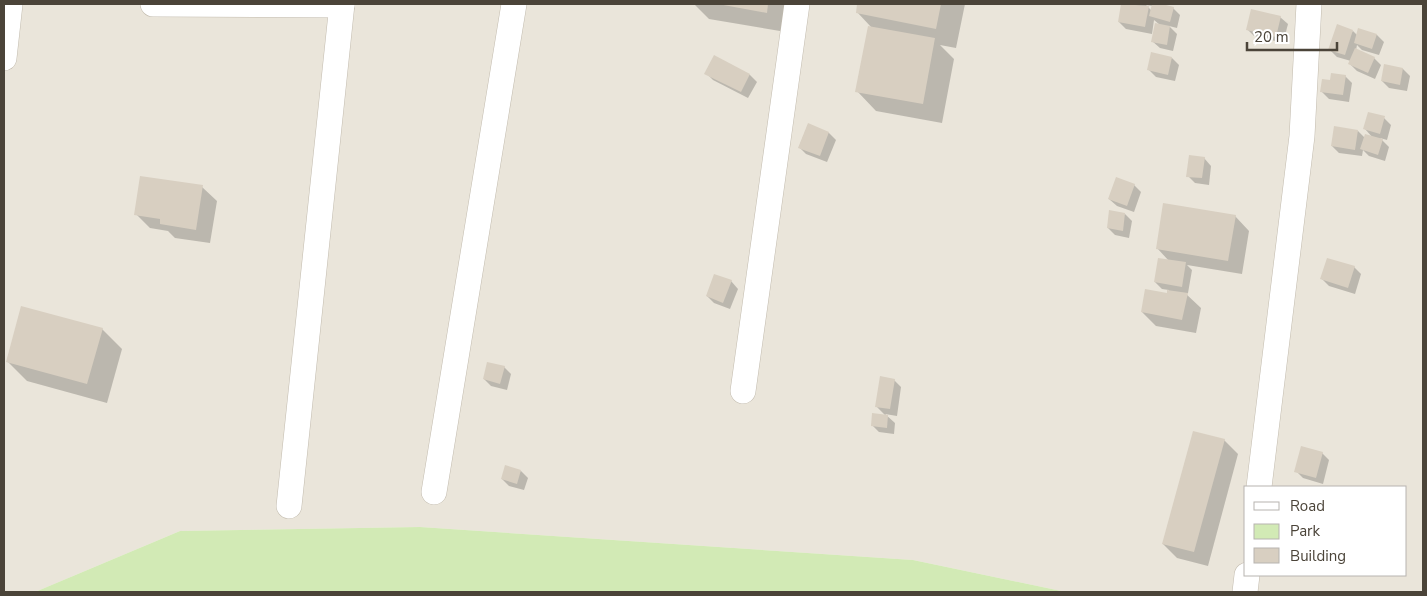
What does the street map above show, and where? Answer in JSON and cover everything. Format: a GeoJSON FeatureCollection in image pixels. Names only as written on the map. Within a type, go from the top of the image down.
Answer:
{"type":"FeatureCollection","features":[{"type":"Feature","properties":{"kind":"street"},"geometry":{"type":"LineString","coordinates":[[4,58],[10,4]]}},
{"type":"Feature","properties":{"kind":"street"},"geometry":{"type":"LineString","coordinates":[[153,4],[342,4],[289,506]]}},
{"type":"Feature","properties":{"kind":"street"},"geometry":{"type":"LineString","coordinates":[[434,492],[514,4]]}},
{"type":"Feature","properties":{"kind":"street"},"geometry":{"type":"LineString","coordinates":[[743,391],[797,4]]}},
{"type":"Feature","properties":{"kind":"street"},"geometry":{"type":"LineString","coordinates":[[1259,486],[1302,136],[1310,4]]}},
{"type":"Feature","properties":{"kind":"street"},"geometry":{"type":"LineString","coordinates":[[1245,592],[1247,576]]}},
{"type":"Feature","properties":{"kind":"shaded area"},"geometry":{"type":"Polygon","coordinates":[[[4,4],[1423,4],[1423,592],[1066,592],[913,560],[420,527],[180,531],[35,592],[4,592],[4,4]]]}},
{"type":"Feature","properties":{"kind":"green space"},"geometry":{"type":"Polygon","coordinates":[[[420,527],[913,560],[1066,592],[35,592],[180,531],[420,527]]]}},
{"type":"Feature","properties":{"kind":"building"},"geometry":{"type":"Polygon","coordinates":[[[718,4],[768,4],[767,13],[718,4]]]}},
{"type":"Feature","properties":{"kind":"building"},"geometry":{"type":"Polygon","coordinates":[[[857,4],[941,4],[936,29],[856,13],[857,4]]]}},
{"type":"Feature","properties":{"kind":"building"},"geometry":{"type":"Polygon","coordinates":[[[1121,4],[1149,6],[1145,27],[1118,22],[1121,4]]]}},
{"type":"Feature","properties":{"kind":"building"},"geometry":{"type":"Polygon","coordinates":[[[1152,4],[1174,7],[1170,22],[1149,16],[1152,4]]]}},
{"type":"Feature","properties":{"kind":"building"},"geometry":{"type":"Polygon","coordinates":[[[1251,9],[1281,16],[1276,37],[1246,30],[1251,9]]]}},
{"type":"Feature","properties":{"kind":"building"},"geometry":{"type":"Polygon","coordinates":[[[1155,23],[1170,26],[1167,45],[1151,42],[1155,23]]]}},
{"type":"Feature","properties":{"kind":"building"},"geometry":{"type":"Polygon","coordinates":[[[1337,24],[1353,30],[1345,55],[1328,50],[1337,24]]]}},
{"type":"Feature","properties":{"kind":"building"},"geometry":{"type":"Polygon","coordinates":[[[868,26],[935,38],[923,104],[855,92],[868,26]]]}},
{"type":"Feature","properties":{"kind":"building"},"geometry":{"type":"Polygon","coordinates":[[[1358,28],[1377,34],[1372,49],[1354,43],[1358,28]]]}},
{"type":"Feature","properties":{"kind":"building"},"geometry":{"type":"Polygon","coordinates":[[[1355,48],[1375,57],[1368,73],[1348,64],[1355,48]]]}},
{"type":"Feature","properties":{"kind":"building"},"geometry":{"type":"Polygon","coordinates":[[[1151,52],[1172,57],[1168,75],[1147,70],[1151,52]]]}},
{"type":"Feature","properties":{"kind":"building"},"geometry":{"type":"Polygon","coordinates":[[[714,55],[750,74],[741,92],[704,74],[714,55]]]}},
{"type":"Feature","properties":{"kind":"building"},"geometry":{"type":"Polygon","coordinates":[[[1384,64],[1403,68],[1400,85],[1381,81],[1384,64]]]}},
{"type":"Feature","properties":{"kind":"building"},"geometry":{"type":"Polygon","coordinates":[[[1331,73],[1346,75],[1343,95],[1320,92],[1322,79],[1330,80],[1331,73]]]}},
{"type":"Feature","properties":{"kind":"building"},"geometry":{"type":"Polygon","coordinates":[[[1368,112],[1385,116],[1380,134],[1363,129],[1368,112]]]}},
{"type":"Feature","properties":{"kind":"building"},"geometry":{"type":"Polygon","coordinates":[[[808,123],[829,132],[820,156],[798,148],[808,123]]]}},
{"type":"Feature","properties":{"kind":"building"},"geometry":{"type":"Polygon","coordinates":[[[1334,126],[1358,130],[1355,150],[1331,146],[1334,126]]]}},
{"type":"Feature","properties":{"kind":"building"},"geometry":{"type":"Polygon","coordinates":[[[1365,134],[1383,139],[1378,155],[1360,149],[1365,134]]]}},
{"type":"Feature","properties":{"kind":"building"},"geometry":{"type":"Polygon","coordinates":[[[1189,155],[1205,157],[1202,178],[1186,177],[1189,155]]]}},
{"type":"Feature","properties":{"kind":"building"},"geometry":{"type":"Polygon","coordinates":[[[140,176],[203,185],[196,230],[160,224],[160,219],[134,215],[140,176]]]}},
{"type":"Feature","properties":{"kind":"building"},"geometry":{"type":"Polygon","coordinates":[[[1116,177],[1135,184],[1127,206],[1108,199],[1116,177]]]}},
{"type":"Feature","properties":{"kind":"building"},"geometry":{"type":"Polygon","coordinates":[[[1163,203],[1236,215],[1228,261],[1156,249],[1163,203]]]}},
{"type":"Feature","properties":{"kind":"building"},"geometry":{"type":"Polygon","coordinates":[[[1109,210],[1125,213],[1123,231],[1107,228],[1109,210]]]}},
{"type":"Feature","properties":{"kind":"building"},"geometry":{"type":"Polygon","coordinates":[[[1158,258],[1186,262],[1182,287],[1154,282],[1158,258]]]}},
{"type":"Feature","properties":{"kind":"building"},"geometry":{"type":"Polygon","coordinates":[[[1327,258],[1355,266],[1348,288],[1320,279],[1327,258]]]}},
{"type":"Feature","properties":{"kind":"building"},"geometry":{"type":"Polygon","coordinates":[[[714,274],[732,280],[723,303],[706,296],[714,274]]]}},
{"type":"Feature","properties":{"kind":"building"},"geometry":{"type":"Polygon","coordinates":[[[1145,289],[1167,293],[1167,290],[1188,293],[1182,320],[1141,312],[1145,289]]]}},
{"type":"Feature","properties":{"kind":"building"},"geometry":{"type":"Polygon","coordinates":[[[21,306],[103,328],[87,384],[6,362],[21,306]]]}},
{"type":"Feature","properties":{"kind":"building"},"geometry":{"type":"Polygon","coordinates":[[[487,362],[505,366],[500,384],[483,379],[487,362]]]}},
{"type":"Feature","properties":{"kind":"building"},"geometry":{"type":"Polygon","coordinates":[[[880,376],[895,379],[890,409],[875,407],[880,376]]]}},
{"type":"Feature","properties":{"kind":"building"},"geometry":{"type":"Polygon","coordinates":[[[872,413],[888,415],[887,428],[871,426],[872,413]]]}},
{"type":"Feature","properties":{"kind":"building"},"geometry":{"type":"Polygon","coordinates":[[[1193,431],[1225,439],[1194,552],[1162,544],[1193,431]]]}},
{"type":"Feature","properties":{"kind":"building"},"geometry":{"type":"Polygon","coordinates":[[[1301,446],[1323,452],[1316,478],[1294,472],[1301,446]]]}},
{"type":"Feature","properties":{"kind":"building"},"geometry":{"type":"Polygon","coordinates":[[[505,465],[521,470],[517,484],[501,479],[505,465]]]}}]}
